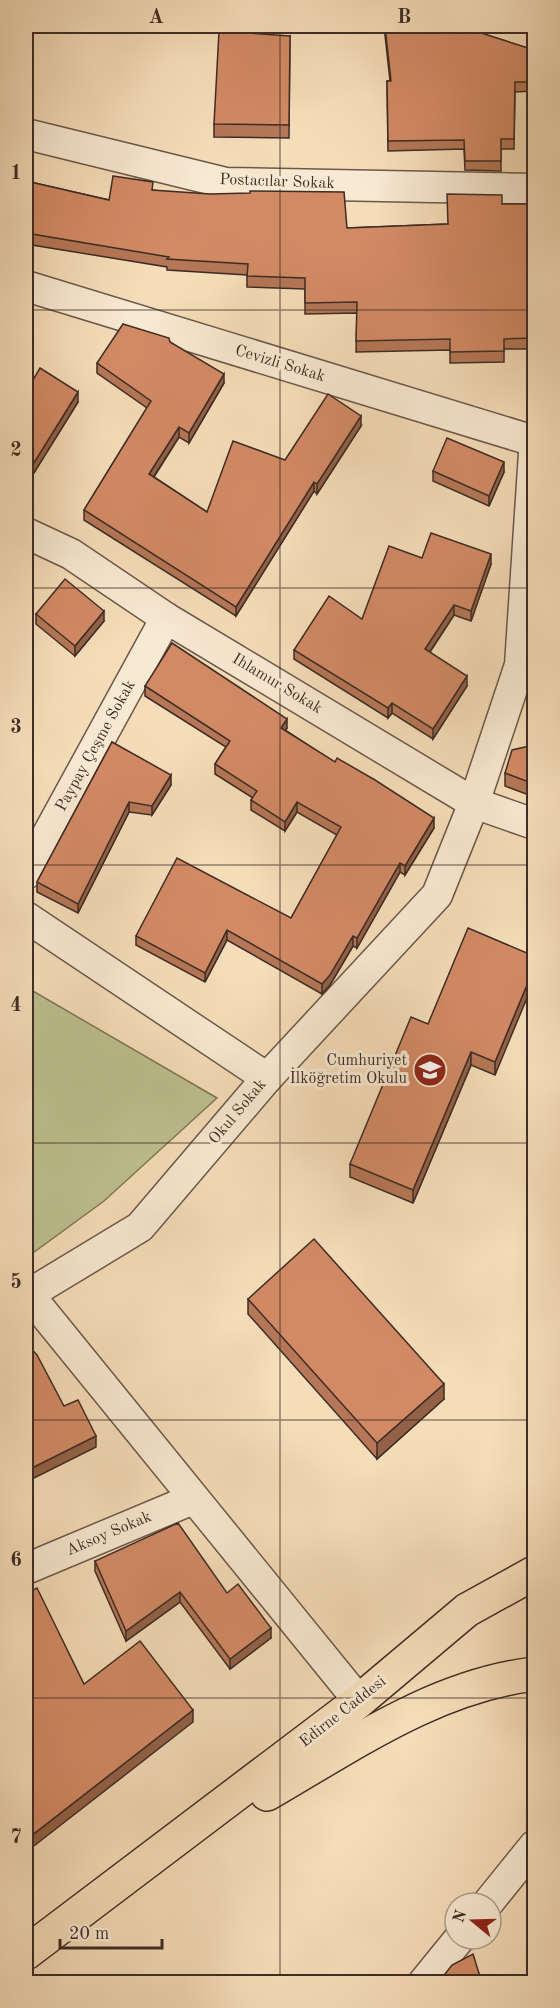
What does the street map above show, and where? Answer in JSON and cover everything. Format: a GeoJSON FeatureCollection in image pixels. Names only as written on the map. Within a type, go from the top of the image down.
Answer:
{"type":"FeatureCollection","features":[{"type":"Feature","properties":{"kind":"main road","name":"Edirne Caddesi"},"geometry":{"type":"LineString","coordinates":[[156,1857],[359,1701],[467,1610],[534,1573]]}},
{"type":"Feature","properties":{"kind":"main road"},"geometry":{"type":"LineString","coordinates":[[26,1953],[156,1857],[410,1712],[467,1688],[534,1674]]}},
{"type":"Feature","properties":{"kind":"street","name":"Postacılar Sokak"},"geometry":{"type":"LineString","coordinates":[[26,134],[226,183],[534,189]]}},
{"type":"Feature","properties":{"kind":"street","name":"Cevizli Sokak"},"geometry":{"type":"LineString","coordinates":[[26,286],[534,441]]}},
{"type":"Feature","properties":{"kind":"street"},"geometry":{"type":"LineString","coordinates":[[474,802],[520,665],[534,453]]}},
{"type":"Feature","properties":{"kind":"street","name":"Ihlamur Sokak"},"geometry":{"type":"LineString","coordinates":[[26,533],[71,554],[166,618],[474,802],[534,824]]}},
{"type":"Feature","properties":{"kind":"street","name":"Paypay Çeşme Sokak"},"geometry":{"type":"LineString","coordinates":[[26,874],[166,618]]}},
{"type":"Feature","properties":{"kind":"street","name":"Okul Sokak"},"geometry":{"type":"LineString","coordinates":[[27,1295],[140,1227],[267,1078],[437,895],[474,802]]}},
{"type":"Feature","properties":{"kind":"street"},"geometry":{"type":"LineString","coordinates":[[26,917],[267,1078]]}},
{"type":"Feature","properties":{"kind":"street"},"geometry":{"type":"LineString","coordinates":[[27,1295],[359,1701]]}},
{"type":"Feature","properties":{"kind":"street","name":"Aksoy Sokak"},"geometry":{"type":"LineString","coordinates":[[26,1569],[193,1499]]}},
{"type":"Feature","properties":{"kind":"street"},"geometry":{"type":"LineString","coordinates":[[498,1891],[534,1846]]}},
{"type":"Feature","properties":{"kind":"street"},"geometry":{"type":"LineString","coordinates":[[424,1983],[449,1951]]}},
{"type":"Feature","properties":{"kind":"green space"},"geometry":{"type":"Polygon","coordinates":[[[26,987],[217,1098],[104,1201],[26,1258],[26,987]]]}},
{"type":"Feature","properties":{"kind":"building"},"geometry":{"type":"Polygon","coordinates":[[[385,26],[459,26],[534,50],[534,82],[515,82],[514,139],[501,139],[501,161],[465,161],[464,140],[388,141],[387,81],[391,81],[385,26]]]}},
{"type":"Feature","properties":{"kind":"building"},"geometry":{"type":"Polygon","coordinates":[[[219,31],[290,36],[289,125],[214,124],[219,31]]]}},
{"type":"Feature","properties":{"kind":"building"},"geometry":{"type":"Polygon","coordinates":[[[113,176],[153,182],[152,190],[210,194],[250,193],[250,191],[344,192],[347,228],[448,224],[447,194],[502,195],[502,204],[534,204],[534,338],[504,339],[504,351],[450,352],[450,339],[356,341],[357,302],[305,303],[305,278],[247,276],[248,264],[167,259],[169,257],[26,233],[26,181],[109,200],[113,176]]]}},
{"type":"Feature","properties":{"kind":"building"},"geometry":{"type":"Polygon","coordinates":[[[123,324],[169,338],[170,342],[224,374],[189,433],[179,427],[149,474],[207,512],[233,441],[285,460],[328,394],[361,416],[317,484],[314,482],[236,607],[84,510],[151,401],[97,363],[123,324]]]}},
{"type":"Feature","properties":{"kind":"building"},"geometry":{"type":"Polygon","coordinates":[[[40,368],[78,392],[32,466],[26,462],[26,392],[40,368]]]}},
{"type":"Feature","properties":{"kind":"building"},"geometry":{"type":"Polygon","coordinates":[[[447,438],[504,462],[489,496],[433,471],[447,438]]]}},
{"type":"Feature","properties":{"kind":"building"},"geometry":{"type":"Polygon","coordinates":[[[431,533],[491,554],[471,611],[454,605],[425,649],[467,676],[433,729],[392,703],[388,708],[294,650],[329,596],[362,619],[389,546],[422,558],[431,533]]]}},
{"type":"Feature","properties":{"kind":"building"},"geometry":{"type":"Polygon","coordinates":[[[65,579],[104,611],[75,646],[36,614],[65,579]]]}},
{"type":"Feature","properties":{"kind":"building"},"geometry":{"type":"Polygon","coordinates":[[[172,643],[287,719],[281,728],[335,762],[337,758],[375,780],[434,818],[405,866],[400,863],[357,938],[353,936],[330,975],[322,984],[227,930],[205,973],[136,936],[177,858],[291,918],[341,827],[297,802],[285,822],[251,800],[257,791],[215,764],[230,741],[145,686],[172,643]]]}},
{"type":"Feature","properties":{"kind":"building"},"geometry":{"type":"Polygon","coordinates":[[[112,742],[171,775],[152,806],[129,802],[78,904],[37,882],[112,742]]]}},
{"type":"Feature","properties":{"kind":"building"},"geometry":{"type":"Polygon","coordinates":[[[534,745],[534,784],[505,773],[512,750],[534,745]]]}},
{"type":"Feature","properties":{"kind":"building"},"geometry":{"type":"Polygon","coordinates":[[[468,928],[534,956],[534,968],[495,1062],[471,1052],[413,1190],[350,1164],[411,1017],[428,1024],[468,928]]]}},
{"type":"Feature","properties":{"kind":"building"},"geometry":{"type":"Polygon","coordinates":[[[314,1239],[444,1384],[377,1443],[248,1299],[314,1239]]]}},
{"type":"Feature","properties":{"kind":"building"},"geometry":{"type":"Polygon","coordinates":[[[26,1343],[37,1355],[64,1406],[78,1400],[96,1436],[26,1471],[26,1343]]]}},
{"type":"Feature","properties":{"kind":"building"},"geometry":{"type":"Polygon","coordinates":[[[178,1523],[227,1593],[238,1584],[271,1628],[230,1659],[180,1592],[126,1631],[95,1561],[178,1523]]]}},
{"type":"Feature","properties":{"kind":"building"},"geometry":{"type":"Polygon","coordinates":[[[37,1588],[84,1684],[140,1641],[193,1710],[26,1840],[26,1594],[37,1588]]]}},
{"type":"Feature","properties":{"kind":"building"},"geometry":{"type":"Polygon","coordinates":[[[473,1954],[482,1983],[438,1983],[452,1965],[473,1954]]]}},
{"type":"Feature","properties":{"kind":"place","name":"Cumhuriyet İlköğretim Okulu"},"geometry":{"type":"Point","coordinates":[430,1070]}}]}
